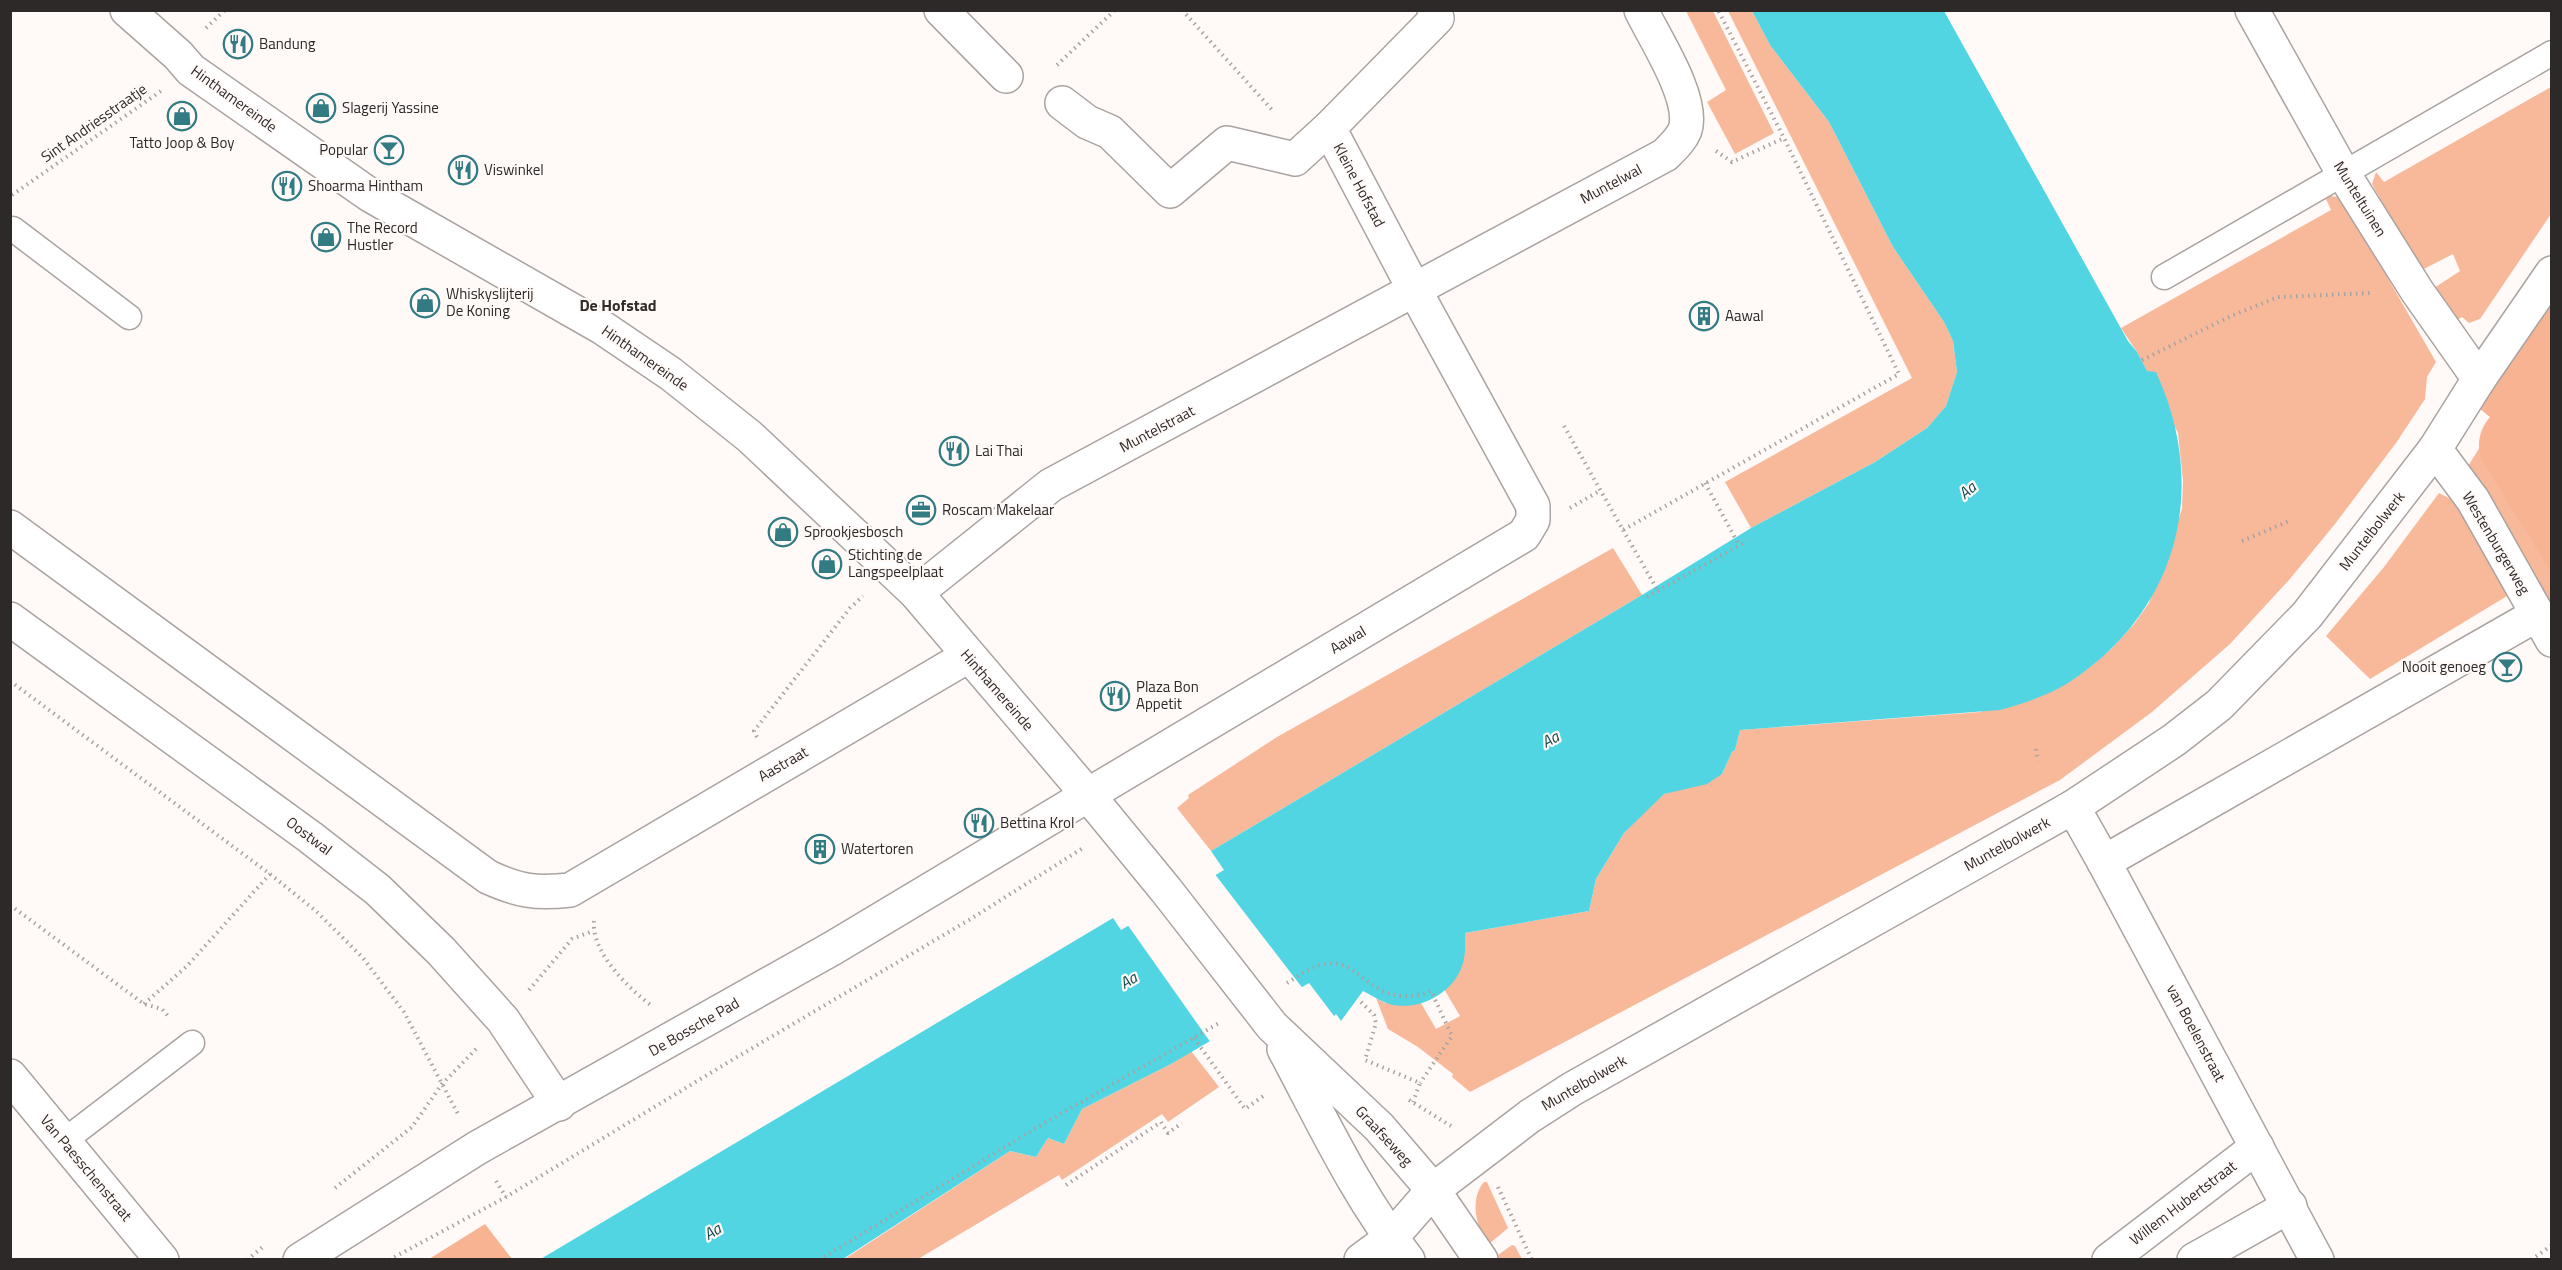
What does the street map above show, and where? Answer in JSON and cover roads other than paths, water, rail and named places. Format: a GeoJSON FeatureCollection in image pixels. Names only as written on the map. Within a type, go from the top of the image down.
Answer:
{"type":"FeatureCollection","features":[{"type":"Feature","properties":{"kind":"street","name":"Hinthamereinde"},"geometry":{"type":"LineString","coordinates":[[127,10],[178,55],[191,70],[370,195],[603,328],[671,374],[749,436],[916,593],[1088,795]]}},
{"type":"Feature","properties":{"kind":"street"},"geometry":{"type":"LineString","coordinates":[[941,10],[1006,76]]}},
{"type":"Feature","properties":{"kind":"street","name":"Kleine Hofstad"},"geometry":{"type":"LineString","coordinates":[[1414,289],[1329,128],[1437,18],[1434,10]]}},
{"type":"Feature","properties":{"kind":"street","name":"Muntelwal"},"geometry":{"type":"LineString","coordinates":[[1414,289],[1665,155],[1675,145],[1685,130],[1687,114],[1684,95],[1641,10]]}},
{"type":"Feature","properties":{"kind":"street","name":"Munteltuinen"},"geometry":{"type":"LineString","coordinates":[[2252,10],[2343,173],[2417,291],[2479,379]]}},
{"type":"Feature","properties":{"kind":"street"},"geometry":{"type":"LineString","coordinates":[[1062,103],[1087,122],[1110,132],[1170,191],[1227,143],[1295,159],[1329,128]]}},
{"type":"Feature","properties":{"kind":"street","name":"Muntelbolwerk"},"geometry":{"type":"LineString","coordinates":[[1361,1260],[1400,1249],[1433,1190],[1530,1116],[1572,1089],[2073,807],[2174,740],[2219,705],[2307,615],[2435,449],[2479,379],[2552,273]]}},
{"type":"Feature","properties":{"kind":"street","name":"Muntelstraat"},"geometry":{"type":"LineString","coordinates":[[916,593],[1051,485],[1414,289]]}},
{"type":"Feature","properties":{"kind":"street","name":"Aawal"},"geometry":{"type":"LineString","coordinates":[[1088,795],[1524,535],[1533,520],[1533,506],[1414,289]]}},
{"type":"Feature","properties":{"kind":"street","name":"Westenburgerweg"},"geometry":{"type":"LineString","coordinates":[[2435,449],[2473,500],[2545,627]]}},
{"type":"Feature","properties":{"kind":"street","name":"Aastraat"},"geometry":{"type":"LineString","coordinates":[[10,527],[488,877],[518,890],[542,893],[570,890],[968,656]]}},
{"type":"Feature","properties":{"kind":"street","name":"Oostwal"},"geometry":{"type":"LineString","coordinates":[[10,619],[310,837],[378,890],[441,951],[503,1020],[559,1104]]}},
{"type":"Feature","properties":{"kind":"street"},"geometry":{"type":"LineString","coordinates":[[2104,862],[2545,627]]}},
{"type":"Feature","properties":{"kind":"street","name":"Graafseweg"},"geometry":{"type":"LineString","coordinates":[[1088,795],[1166,890],[1272,1026],[1379,1127],[1433,1190],[1481,1260]]}},
{"type":"Feature","properties":{"kind":"street","name":"De Bossche Pad"},"geometry":{"type":"LineString","coordinates":[[300,1260],[477,1148],[559,1104],[832,948],[1088,795]]}},
{"type":"Feature","properties":{"kind":"street","name":"van Boelenstraat"},"geometry":{"type":"LineString","coordinates":[[2073,807],[2290,1206],[2317,1260]]}},
{"type":"Feature","properties":{"kind":"street","name":"Graafseweg"},"geometry":{"type":"LineString","coordinates":[[1272,1026],[1342,1158],[1400,1249]]}},
{"type":"Feature","properties":{"kind":"street","name":"Van Paesschenstraat"},"geometry":{"type":"LineString","coordinates":[[11,1077],[162,1260]]}},
{"type":"Feature","properties":{"kind":"street","name":"Willem Hubertstraat"},"geometry":{"type":"LineString","coordinates":[[2116,1258],[2257,1147]]}},
{"type":"Feature","properties":{"kind":"street"},"geometry":{"type":"LineString","coordinates":[[2194,1260],[2290,1206]]}},
{"type":"Feature","properties":{"kind":"lane"},"geometry":{"type":"LineString","coordinates":[[2164,277],[2552,53]]}},
{"type":"Feature","properties":{"kind":"lane"},"geometry":{"type":"LineString","coordinates":[[10,230],[13,229],[129,317]]}},
{"type":"Feature","properties":{"kind":"lane"},"geometry":{"type":"LineString","coordinates":[[64,1141],[192,1043]]}},
{"type":"Feature","properties":{"kind":"water","name":"Aa"},"geometry":{"type":"Polygon","coordinates":[[[1752,11],[1944,11],[2128,341],[2147,371],[2156,372],[2172,416],[2180,460],[2181,503],[2173,545],[2158,584],[2136,621],[2106,654],[2060,688],[2000,710],[1740,730],[1735,750],[1722,774],[1707,784],[1664,794],[1624,833],[1596,879],[1589,911],[1465,933],[1464,958],[1458,976],[1444,992],[1435,998],[1414,1005],[1389,1004],[1363,991],[1341,1021],[1336,1014],[1334,1016],[1309,983],[1171,1064],[1082,1109],[1064,1144],[1048,1138],[1036,1157],[1010,1151],[843,1259],[539,1260],[1113,918],[1121,930],[1224,870],[1211,851],[1751,528],[1875,462],[1927,428],[1946,406],[1957,372],[1953,341],[1944,322],[1893,247],[1829,122],[1770,45],[1752,11]]]}},
{"type":"Feature","properties":{"kind":"place","name":"Bandung"},"geometry":{"type":"Point","coordinates":[238,44]}},
{"type":"Feature","properties":{"kind":"place","name":"Slagerij Yassine"},"geometry":{"type":"Point","coordinates":[321,108]}},
{"type":"Feature","properties":{"kind":"place","name":"Tatto Joop & Boy"},"geometry":{"type":"Point","coordinates":[182,116]}},
{"type":"Feature","properties":{"kind":"place","name":"Popular"},"geometry":{"type":"Point","coordinates":[389,150]}},
{"type":"Feature","properties":{"kind":"place","name":"Viswinkel"},"geometry":{"type":"Point","coordinates":[463,170]}},
{"type":"Feature","properties":{"kind":"place","name":"Shoarma Hintham"},"geometry":{"type":"Point","coordinates":[287,186]}},
{"type":"Feature","properties":{"kind":"place","name":"The Record Hustler"},"geometry":{"type":"Point","coordinates":[326,237]}},
{"type":"Feature","properties":{"kind":"place","name":"Whiskyslijterij De Koning"},"geometry":{"type":"Point","coordinates":[425,303]}},
{"type":"Feature","properties":{"kind":"place","name":"Aawal"},"geometry":{"type":"Point","coordinates":[1704,316]}},
{"type":"Feature","properties":{"kind":"place","name":"Lai Thai"},"geometry":{"type":"Point","coordinates":[954,451]}},
{"type":"Feature","properties":{"kind":"place","name":"Roscam Makelaar"},"geometry":{"type":"Point","coordinates":[921,510]}},
{"type":"Feature","properties":{"kind":"place","name":"Sprookjesbosch"},"geometry":{"type":"Point","coordinates":[783,532]}},
{"type":"Feature","properties":{"kind":"place","name":"Stichting de Langspeelplaat"},"geometry":{"type":"Point","coordinates":[827,564]}},
{"type":"Feature","properties":{"kind":"place","name":"Nooit genoeg"},"geometry":{"type":"Point","coordinates":[2507,667]}},
{"type":"Feature","properties":{"kind":"place","name":"Plaza Bon Appetit"},"geometry":{"type":"Point","coordinates":[1115,696]}},
{"type":"Feature","properties":{"kind":"place","name":"Bettina Krol"},"geometry":{"type":"Point","coordinates":[979,823]}},
{"type":"Feature","properties":{"kind":"place","name":"Watertoren"},"geometry":{"type":"Point","coordinates":[820,849]}},
{"type":"Feature","properties":{"kind":"district","name":"De Hofstad"},"geometry":{"type":"Point","coordinates":[618,305]}}]}
